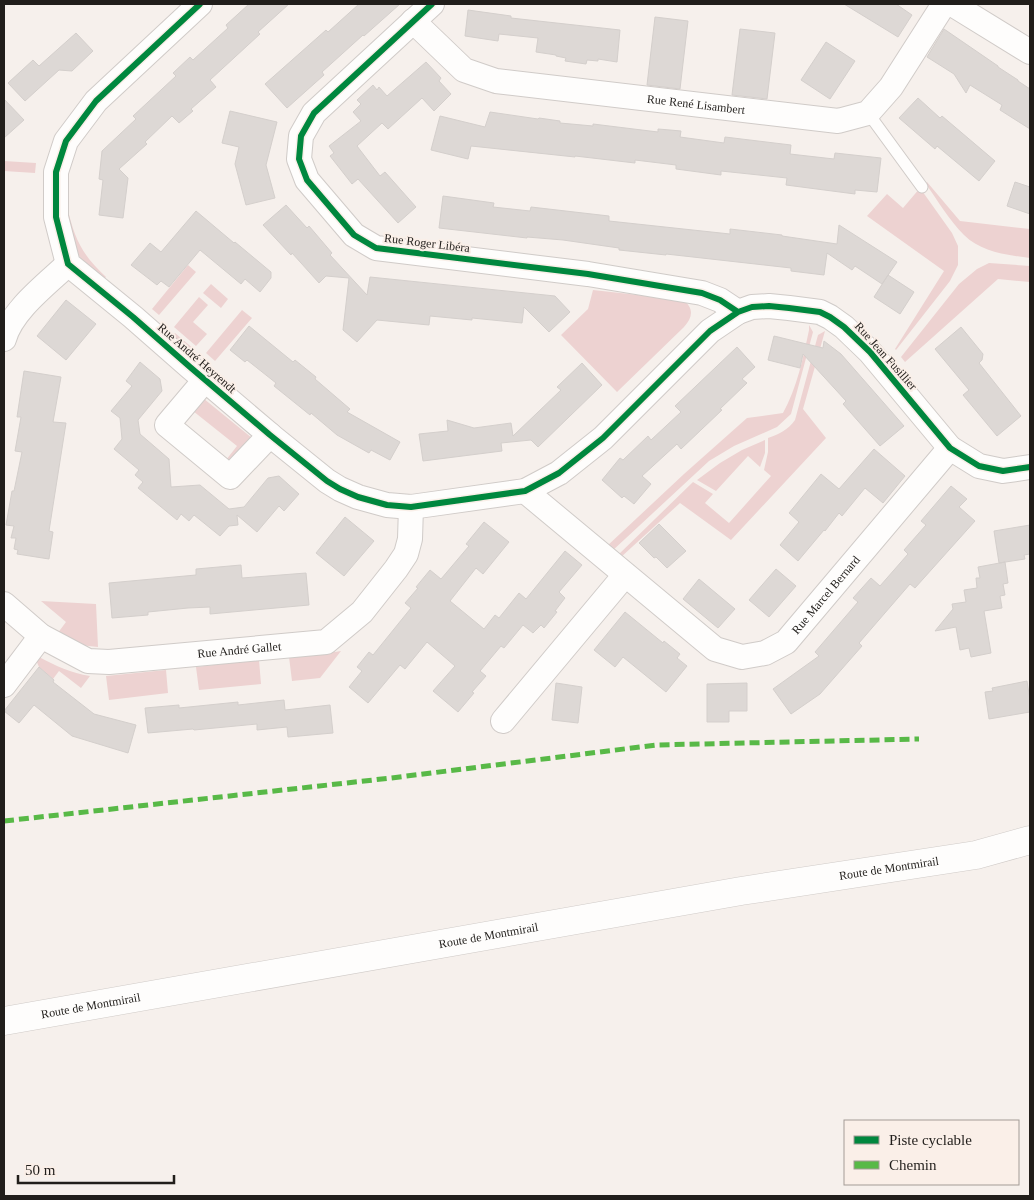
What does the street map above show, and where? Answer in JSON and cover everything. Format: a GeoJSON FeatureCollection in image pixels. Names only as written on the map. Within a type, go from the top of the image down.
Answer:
{"type":"FeatureCollection","features":[{"type":"Feature","properties":{"kind":"main road","name":"Route de Montmirail"},"geometry":{"type":"LineString","coordinates":[[4,1021],[741,891],[976,855],[1030,840]]}},
{"type":"Feature","properties":{"kind":"main road","name":"Route de Montmirail"},"geometry":{"type":"LineString","coordinates":[[976,855],[1030,856]]}},
{"type":"Feature","properties":{"kind":"street"},"geometry":{"type":"LineString","coordinates":[[4,339],[5,333],[18,311],[68,264],[56,217],[56,172],[66,141],[96,101],[200,4]]}},
{"type":"Feature","properties":{"kind":"street","name":"Rue Roger Libéra"},"geometry":{"type":"LineString","coordinates":[[432,4],[314,113],[301,136],[299,159],[307,180],[354,235],[376,248],[588,274],[702,293],[720,300],[738,312]]}},
{"type":"Feature","properties":{"kind":"street"},"geometry":{"type":"LineString","coordinates":[[868,113],[890,87],[944,4]]}},
{"type":"Feature","properties":{"kind":"street"},"geometry":{"type":"LineString","coordinates":[[952,4],[1030,52]]}},
{"type":"Feature","properties":{"kind":"street","name":"Rue René Lisambert"},"geometry":{"type":"LineString","coordinates":[[413,21],[464,70],[496,81],[838,121],[868,113]]}},
{"type":"Feature","properties":{"kind":"street","name":"Rue André Heyrendt"},"geometry":{"type":"LineString","coordinates":[[68,264],[327,481],[358,497],[387,505],[411,507],[526,491],[559,474],[603,438]]}},
{"type":"Feature","properties":{"kind":"street","name":"Rue Jean Fusillier"},"geometry":{"type":"LineString","coordinates":[[603,438],[710,331],[738,312],[752,307],[769,306],[820,312],[844,327],[870,352],[950,448],[979,466],[1003,471],[1030,467]]}},
{"type":"Feature","properties":{"kind":"street","name":"Rue André Heyrendt"},"geometry":{"type":"LineString","coordinates":[[205,380],[167,425],[230,476],[270,435]]}},
{"type":"Feature","properties":{"kind":"street","name":"Rue Marcel Bernard"},"geometry":{"type":"LineString","coordinates":[[526,491],[715,649],[742,657],[765,654],[786,642],[950,448]]}},
{"type":"Feature","properties":{"kind":"street","name":"Rue André Gallet"},"geometry":{"type":"LineString","coordinates":[[4,604],[41,636],[88,661],[109,662],[326,642],[362,612],[406,554],[410,539],[411,507]]}},
{"type":"Feature","properties":{"kind":"street"},"geometry":{"type":"LineString","coordinates":[[503,721],[625,575]]}},
{"type":"Feature","properties":{"kind":"street"},"geometry":{"type":"LineString","coordinates":[[4,685],[41,636]]}},
{"type":"Feature","properties":{"kind":"lane"},"geometry":{"type":"LineString","coordinates":[[868,113],[922,187]]}},
{"type":"Feature","properties":{"kind":"shaded area"},"geometry":{"type":"Polygon","coordinates":[[[4,161],[36,163],[35,173],[4,171],[4,161]]]}},
{"type":"Feature","properties":{"kind":"shaded area"},"geometry":{"type":"Polygon","coordinates":[[[927,182],[960,221],[1030,229],[1030,258],[995,252],[971,241],[949,217],[926,184],[927,182]]]}},
{"type":"Feature","properties":{"kind":"shaded area"},"geometry":{"type":"Polygon","coordinates":[[[920,188],[952,233],[958,246],[958,265],[950,281],[896,350],[944,271],[867,216],[887,194],[903,208],[920,188]]]}},
{"type":"Feature","properties":{"kind":"shaded area"},"geometry":{"type":"Polygon","coordinates":[[[67,206],[80,245],[91,261],[106,277],[102,281],[89,270],[71,240],[65,224],[67,206]]]}},
{"type":"Feature","properties":{"kind":"shaded area"},"geometry":{"type":"Polygon","coordinates":[[[989,263],[1030,266],[1030,282],[998,279],[905,362],[901,357],[959,284],[977,269],[989,263]]]}},
{"type":"Feature","properties":{"kind":"shaded area"},"geometry":{"type":"Polygon","coordinates":[[[188,265],[196,272],[159,315],[152,309],[188,265]]]}},
{"type":"Feature","properties":{"kind":"shaded area"},"geometry":{"type":"Polygon","coordinates":[[[211,284],[228,299],[221,308],[203,293],[211,284]]]}},
{"type":"Feature","properties":{"kind":"shaded area"},"geometry":{"type":"Polygon","coordinates":[[[593,290],[683,300],[691,309],[691,316],[684,327],[617,392],[561,335],[588,309],[593,290]]]}},
{"type":"Feature","properties":{"kind":"shaded area"},"geometry":{"type":"Polygon","coordinates":[[[199,297],[208,305],[193,322],[207,334],[196,346],[174,327],[199,297]]]}},
{"type":"Feature","properties":{"kind":"shaded area"},"geometry":{"type":"Polygon","coordinates":[[[242,310],[252,318],[215,361],[206,353],[242,310]]]}},
{"type":"Feature","properties":{"kind":"shaded area"},"geometry":{"type":"Polygon","coordinates":[[[809,325],[813,332],[791,414],[777,427],[734,446],[709,461],[611,552],[606,547],[747,418],[783,413],[799,373],[809,325]]]}},
{"type":"Feature","properties":{"kind":"shaded area"},"geometry":{"type":"Polygon","coordinates":[[[825,331],[803,409],[826,438],[731,540],[680,503],[620,558],[617,556],[693,482],[713,494],[705,503],[729,523],[771,476],[764,470],[768,452],[768,438],[783,431],[795,420],[818,335],[825,331]]]}},
{"type":"Feature","properties":{"kind":"shaded area"},"geometry":{"type":"Polygon","coordinates":[[[175,333],[195,350],[191,354],[171,338],[175,333]]]}},
{"type":"Feature","properties":{"kind":"shaded area"},"geometry":{"type":"Polygon","coordinates":[[[198,394],[252,438],[231,463],[226,460],[237,446],[193,411],[198,394]]]}},
{"type":"Feature","properties":{"kind":"shaded area"},"geometry":{"type":"Polygon","coordinates":[[[765,440],[765,453],[760,467],[748,456],[716,491],[697,480],[742,450],[765,440]]]}},
{"type":"Feature","properties":{"kind":"shaded area"},"geometry":{"type":"Polygon","coordinates":[[[41,601],[96,604],[98,647],[71,644],[57,634],[66,622],[41,601]]]}},
{"type":"Feature","properties":{"kind":"shaded area"},"geometry":{"type":"Polygon","coordinates":[[[331,649],[335,652],[341,651],[320,678],[292,681],[289,657],[331,649]]]}},
{"type":"Feature","properties":{"kind":"shaded area"},"geometry":{"type":"Polygon","coordinates":[[[39,657],[64,669],[90,676],[81,688],[59,671],[53,679],[39,667],[36,660],[39,657]]]}},
{"type":"Feature","properties":{"kind":"shaded area"},"geometry":{"type":"Polygon","coordinates":[[[259,660],[261,684],[199,690],[196,667],[259,660]]]}},
{"type":"Feature","properties":{"kind":"shaded area"},"geometry":{"type":"Polygon","coordinates":[[[166,670],[168,693],[109,700],[106,676],[166,670]]]}},
{"type":"Feature","properties":{"kind":"building"},"geometry":{"type":"Polygon","coordinates":[[[249,4],[289,4],[258,32],[260,34],[210,80],[216,87],[191,109],[193,111],[179,123],[172,116],[145,142],[147,144],[119,169],[128,178],[123,218],[99,215],[103,180],[99,179],[102,151],[136,119],[133,116],[176,76],[173,73],[190,57],[193,60],[228,28],[226,25],[249,4]]]}},
{"type":"Feature","properties":{"kind":"building"},"geometry":{"type":"Polygon","coordinates":[[[359,4],[400,4],[322,72],[324,75],[287,108],[265,84],[326,30],[328,32],[359,4]]]}},
{"type":"Feature","properties":{"kind":"building"},"geometry":{"type":"Polygon","coordinates":[[[844,4],[896,4],[912,15],[898,37],[844,4]]]}},
{"type":"Feature","properties":{"kind":"building"},"geometry":{"type":"Polygon","coordinates":[[[468,10],[511,16],[511,18],[620,30],[617,62],[598,59],[598,61],[587,60],[586,64],[565,61],[566,58],[536,52],[538,38],[499,34],[498,41],[465,36],[468,10]]]}},
{"type":"Feature","properties":{"kind":"building"},"geometry":{"type":"Polygon","coordinates":[[[655,17],[688,21],[680,89],[647,85],[655,17]]]}},
{"type":"Feature","properties":{"kind":"building"},"geometry":{"type":"Polygon","coordinates":[[[740,29],[775,33],[767,99],[732,95],[740,29]]]}},
{"type":"Feature","properties":{"kind":"building"},"geometry":{"type":"Polygon","coordinates":[[[944,29],[1030,89],[1030,129],[1000,110],[1002,105],[970,85],[966,93],[954,74],[927,57],[944,29]]]}},
{"type":"Feature","properties":{"kind":"building"},"geometry":{"type":"Polygon","coordinates":[[[76,33],[93,51],[72,71],[59,70],[25,101],[8,83],[33,60],[39,66],[76,33]]]}},
{"type":"Feature","properties":{"kind":"building"},"geometry":{"type":"Polygon","coordinates":[[[826,42],[855,61],[830,99],[801,80],[826,42]]]}},
{"type":"Feature","properties":{"kind":"building"},"geometry":{"type":"Polygon","coordinates":[[[426,62],[441,78],[439,81],[451,94],[434,111],[422,98],[388,129],[382,123],[357,146],[380,176],[385,172],[416,207],[398,223],[358,179],[352,184],[330,156],[334,153],[329,146],[361,121],[353,112],[361,104],[357,100],[373,85],[377,90],[379,87],[387,96],[426,62]]]}},
{"type":"Feature","properties":{"kind":"building"},"geometry":{"type":"Polygon","coordinates":[[[918,98],[940,118],[942,116],[995,161],[979,181],[937,146],[935,149],[899,118],[918,98]]]}},
{"type":"Feature","properties":{"kind":"building"},"geometry":{"type":"Polygon","coordinates":[[[4,99],[24,120],[4,138],[4,99]]]}},
{"type":"Feature","properties":{"kind":"building"},"geometry":{"type":"Polygon","coordinates":[[[230,111],[277,122],[266,165],[275,198],[246,205],[235,164],[239,147],[222,143],[230,111]]]}},
{"type":"Feature","properties":{"kind":"building"},"geometry":{"type":"Polygon","coordinates":[[[490,112],[560,121],[560,123],[593,126],[593,124],[658,132],[658,129],[681,131],[680,137],[724,143],[725,137],[791,145],[790,154],[834,159],[835,153],[881,158],[877,192],[855,190],[855,194],[786,185],[787,178],[721,171],[721,175],[676,169],[676,165],[635,160],[635,163],[471,146],[468,159],[431,150],[440,116],[485,127],[490,112]]]}},
{"type":"Feature","properties":{"kind":"building"},"geometry":{"type":"Polygon","coordinates":[[[1015,182],[1030,187],[1030,214],[1007,206],[1015,182]]]}},
{"type":"Feature","properties":{"kind":"building"},"geometry":{"type":"Polygon","coordinates":[[[443,196],[494,203],[493,207],[530,211],[531,207],[609,216],[609,221],[730,234],[730,229],[837,244],[839,225],[897,262],[882,284],[855,266],[852,270],[827,253],[824,275],[791,271],[791,268],[619,250],[619,248],[563,240],[439,228],[443,196]]]}},
{"type":"Feature","properties":{"kind":"building"},"geometry":{"type":"Polygon","coordinates":[[[286,205],[307,228],[309,226],[332,253],[330,255],[367,295],[370,277],[555,296],[570,312],[549,332],[524,307],[522,323],[430,316],[429,325],[377,320],[357,342],[343,330],[349,278],[326,276],[319,283],[263,225],[286,205]]]}},
{"type":"Feature","properties":{"kind":"building"},"geometry":{"type":"Polygon","coordinates":[[[196,211],[271,272],[271,278],[260,292],[245,279],[241,284],[200,250],[169,287],[161,281],[157,285],[131,265],[150,243],[161,252],[196,211]]]}},
{"type":"Feature","properties":{"kind":"building"},"geometry":{"type":"Polygon","coordinates":[[[888,275],[914,292],[900,314],[874,297],[888,275]]]}},
{"type":"Feature","properties":{"kind":"building"},"geometry":{"type":"Polygon","coordinates":[[[66,300],[96,324],[66,360],[37,336],[66,300]]]}},
{"type":"Feature","properties":{"kind":"building"},"geometry":{"type":"Polygon","coordinates":[[[249,326],[293,362],[295,360],[316,377],[315,379],[350,409],[347,412],[400,442],[390,460],[371,450],[369,453],[337,435],[274,386],[276,383],[247,360],[245,362],[230,350],[249,326]]]}},
{"type":"Feature","properties":{"kind":"building"},"geometry":{"type":"Polygon","coordinates":[[[961,327],[983,354],[982,360],[979,363],[1021,416],[997,436],[963,395],[969,390],[935,349],[961,327]]]}},
{"type":"Feature","properties":{"kind":"building"},"geometry":{"type":"Polygon","coordinates":[[[774,336],[823,348],[824,341],[841,354],[904,426],[880,446],[843,404],[846,401],[803,354],[800,368],[768,360],[774,336]]]}},
{"type":"Feature","properties":{"kind":"building"},"geometry":{"type":"Polygon","coordinates":[[[737,347],[755,367],[742,379],[747,383],[681,449],[677,444],[642,476],[651,484],[634,504],[624,496],[622,498],[602,480],[620,458],[623,460],[648,436],[651,440],[681,412],[675,406],[737,347]]]}},
{"type":"Feature","properties":{"kind":"building"},"geometry":{"type":"Polygon","coordinates":[[[140,362],[160,379],[162,391],[138,420],[140,434],[169,459],[171,487],[200,485],[229,509],[244,507],[268,478],[279,476],[299,494],[284,511],[279,506],[257,532],[237,515],[238,525],[229,526],[220,536],[194,515],[189,521],[181,514],[177,520],[138,488],[143,482],[135,475],[139,470],[114,449],[122,439],[120,418],[111,411],[132,386],[126,381],[140,362]]]}},
{"type":"Feature","properties":{"kind":"building"},"geometry":{"type":"Polygon","coordinates":[[[582,363],[602,385],[538,447],[531,440],[501,443],[502,451],[423,461],[419,434],[448,431],[447,420],[474,428],[511,423],[513,436],[561,390],[557,387],[582,363]]]}},
{"type":"Feature","properties":{"kind":"building"},"geometry":{"type":"Polygon","coordinates":[[[24,371],[61,377],[53,422],[66,423],[49,531],[53,532],[49,559],[17,554],[18,550],[14,549],[16,538],[11,538],[14,526],[6,525],[22,452],[15,451],[21,417],[17,417],[24,371]]]}},
{"type":"Feature","properties":{"kind":"building"},"geometry":{"type":"Polygon","coordinates":[[[874,449],[905,476],[883,503],[865,488],[842,516],[839,513],[798,561],[780,545],[799,522],[789,513],[821,474],[839,489],[874,449]]]}},
{"type":"Feature","properties":{"kind":"building"},"geometry":{"type":"Polygon","coordinates":[[[951,486],[967,499],[959,507],[975,521],[915,588],[910,584],[859,643],[862,646],[820,694],[791,714],[773,689],[819,656],[815,652],[858,602],[853,598],[871,578],[880,586],[908,554],[904,550],[926,525],[921,521],[951,486]]]}},
{"type":"Feature","properties":{"kind":"building"},"geometry":{"type":"Polygon","coordinates":[[[345,517],[374,541],[344,576],[316,553],[345,517]]]}},
{"type":"Feature","properties":{"kind":"building"},"geometry":{"type":"Polygon","coordinates":[[[484,522],[509,542],[483,574],[476,568],[450,601],[484,629],[495,615],[499,618],[519,593],[526,599],[565,551],[582,565],[559,592],[565,598],[555,611],[557,612],[544,628],[541,625],[533,633],[523,625],[504,648],[501,646],[480,671],[486,676],[458,712],[433,691],[455,666],[427,642],[405,669],[400,665],[368,703],[349,687],[362,671],[357,667],[369,652],[373,655],[411,608],[405,603],[430,570],[441,579],[469,546],[466,544],[484,522]]]}},
{"type":"Feature","properties":{"kind":"building"},"geometry":{"type":"Polygon","coordinates":[[[659,524],[686,551],[667,568],[639,543],[659,524]]]}},
{"type":"Feature","properties":{"kind":"building"},"geometry":{"type":"Polygon","coordinates":[[[1030,525],[1030,554],[1024,555],[1025,559],[999,563],[994,531],[1030,525]]]}},
{"type":"Feature","properties":{"kind":"building"},"geometry":{"type":"Polygon","coordinates":[[[1005,562],[1008,583],[1003,584],[1005,595],[1000,596],[1002,608],[984,611],[991,653],[971,657],[969,648],[960,650],[956,627],[935,631],[953,609],[952,604],[966,602],[964,590],[977,588],[976,578],[980,578],[978,567],[1005,562]]]}},
{"type":"Feature","properties":{"kind":"building"},"geometry":{"type":"Polygon","coordinates":[[[241,565],[242,578],[306,573],[309,605],[210,614],[210,607],[188,608],[148,612],[148,615],[112,618],[109,583],[196,575],[196,569],[241,565]]]}},
{"type":"Feature","properties":{"kind":"building"},"geometry":{"type":"Polygon","coordinates":[[[776,569],[796,586],[769,617],[749,600],[776,569]]]}},
{"type":"Feature","properties":{"kind":"building"},"geometry":{"type":"Polygon","coordinates":[[[699,579],[735,609],[718,628],[683,599],[699,579]]]}},
{"type":"Feature","properties":{"kind":"building"},"geometry":{"type":"Polygon","coordinates":[[[625,612],[663,643],[664,641],[680,654],[677,658],[687,666],[666,692],[623,657],[615,667],[594,650],[625,612]]]}},
{"type":"Feature","properties":{"kind":"building"},"geometry":{"type":"Polygon","coordinates":[[[39,667],[54,680],[53,682],[94,714],[136,725],[128,753],[72,736],[34,705],[19,723],[4,711],[39,667]]]}},
{"type":"Feature","properties":{"kind":"building"},"geometry":{"type":"Polygon","coordinates":[[[1027,681],[1030,712],[989,719],[985,692],[993,691],[992,688],[1027,681]]]}},
{"type":"Feature","properties":{"kind":"building"},"geometry":{"type":"Polygon","coordinates":[[[556,683],[582,687],[578,723],[552,720],[556,683]]]}},
{"type":"Feature","properties":{"kind":"building"},"geometry":{"type":"Polygon","coordinates":[[[747,683],[747,711],[729,711],[729,722],[707,722],[707,684],[747,683]]]}},
{"type":"Feature","properties":{"kind":"building"},"geometry":{"type":"Polygon","coordinates":[[[284,700],[285,710],[330,705],[333,733],[288,737],[287,727],[257,730],[257,724],[148,733],[145,708],[179,705],[179,708],[238,702],[238,705],[284,700]]]}},
{"type":"Feature","properties":{"kind":"marked path"},"geometry":{"type":"LineString","coordinates":[[4,821],[391,778],[656,745],[919,739]]}},
{"type":"Feature","properties":{"kind":"cycle path"},"geometry":{"type":"LineString","coordinates":[[200,4],[96,101],[66,141],[56,172],[56,217],[68,264],[133,317],[270,435],[327,481],[340,489],[358,497],[387,505],[411,507],[525,491],[559,473],[603,438],[710,331],[738,312],[752,307],[769,306],[820,312],[844,327],[870,352],[950,448],[979,466],[1003,471],[1030,467]]}},
{"type":"Feature","properties":{"kind":"cycle path"},"geometry":{"type":"LineString","coordinates":[[432,4],[314,113],[301,136],[299,159],[307,180],[354,235],[376,248],[588,274],[702,293],[720,300],[738,312]]}}]}
